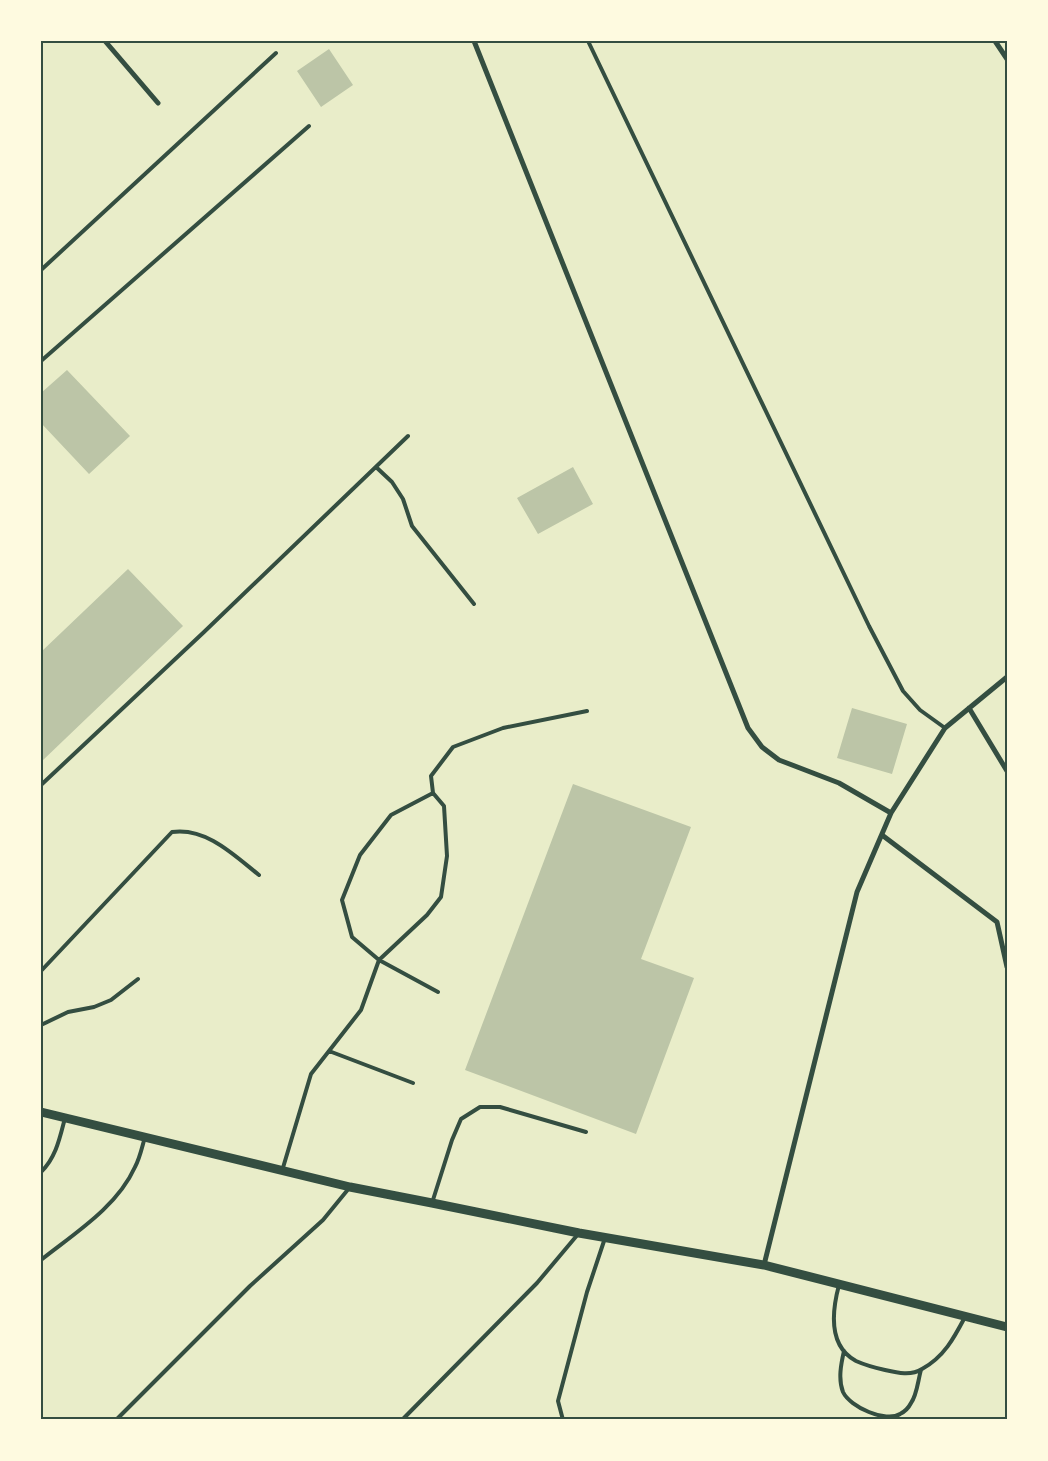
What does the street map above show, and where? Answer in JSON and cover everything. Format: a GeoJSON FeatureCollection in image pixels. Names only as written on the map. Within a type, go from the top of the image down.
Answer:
{"type":"FeatureCollection","features":[{"type":"Feature","properties":{"kind":"street"},"geometry":{"type":"LineString","coordinates":[[104,41],[158,103]]}},
{"type":"Feature","properties":{"kind":"street"},"geometry":{"type":"LineString","coordinates":[[474,41],[748,728],[762,747],[779,760],[839,783],[891,813]]}},
{"type":"Feature","properties":{"kind":"street"},"geometry":{"type":"LineString","coordinates":[[995,41],[1007,59]]}},
{"type":"Feature","properties":{"kind":"street"},"geometry":{"type":"LineString","coordinates":[[764,1265],[857,892],[891,813],[945,728],[1007,677]]}},
{"type":"Feature","properties":{"kind":"street"},"geometry":{"type":"LineString","coordinates":[[969,708],[1007,771]]}},
{"type":"Feature","properties":{"kind":"street"},"geometry":{"type":"LineString","coordinates":[[882,835],[997,922],[1007,967]]}},
{"type":"Feature","properties":{"kind":"street"},"geometry":{"type":"LineString","coordinates":[[41,1112],[350,1187],[432,1202],[579,1234],[764,1265],[1007,1327]]}},
{"type":"Feature","properties":{"kind":"lane"},"geometry":{"type":"LineString","coordinates":[[588,41],[874,634],[904,692],[920,710],[945,728]]}},
{"type":"Feature","properties":{"kind":"lane"},"geometry":{"type":"LineString","coordinates":[[41,270],[276,53]]}},
{"type":"Feature","properties":{"kind":"lane"},"geometry":{"type":"LineString","coordinates":[[41,361],[309,126]]}},
{"type":"Feature","properties":{"kind":"lane"},"geometry":{"type":"LineString","coordinates":[[41,785],[197,639],[408,436]]}},
{"type":"Feature","properties":{"kind":"lane"},"geometry":{"type":"LineString","coordinates":[[376,467],[392,482],[403,499],[412,526],[474,604]]}},
{"type":"Feature","properties":{"kind":"lane"},"geometry":{"type":"LineString","coordinates":[[282,1170],[311,1074],[361,1010],[379,960],[427,915],[441,897],[447,856],[444,806],[433,793],[431,776],[453,747],[503,728],[587,711]]}},
{"type":"Feature","properties":{"kind":"lane"},"geometry":{"type":"LineString","coordinates":[[433,793],[391,816],[360,855],[342,900],[352,937],[379,960],[438,992]]}},
{"type":"Feature","properties":{"kind":"lane"},"geometry":{"type":"LineString","coordinates":[[41,971],[172,832],[184,830],[219,842],[259,875]]}},
{"type":"Feature","properties":{"kind":"lane"},"geometry":{"type":"LineString","coordinates":[[41,1025],[68,1012],[94,1007],[110,1000],[138,979]]}},
{"type":"Feature","properties":{"kind":"lane"},"geometry":{"type":"LineString","coordinates":[[329,1051],[413,1083]]}},
{"type":"Feature","properties":{"kind":"lane"},"geometry":{"type":"LineString","coordinates":[[432,1202],[452,1140],[461,1119],[480,1107],[500,1107],[586,1132]]}},
{"type":"Feature","properties":{"kind":"lane"},"geometry":{"type":"LineString","coordinates":[[41,1172],[46,1168],[59,1143],[65,1118]]}},
{"type":"Feature","properties":{"kind":"lane"},"geometry":{"type":"LineString","coordinates":[[41,1260],[104,1210],[124,1186],[135,1167],[145,1137]]}},
{"type":"Feature","properties":{"kind":"lane"},"geometry":{"type":"LineString","coordinates":[[116,1420],[250,1286],[323,1220],[350,1187]]}},
{"type":"Feature","properties":{"kind":"lane"},"geometry":{"type":"LineString","coordinates":[[402,1420],[537,1283],[579,1234]]}},
{"type":"Feature","properties":{"kind":"lane"},"geometry":{"type":"LineString","coordinates":[[563,1420],[558,1401],[587,1292],[606,1238]]}},
{"type":"Feature","properties":{"kind":"lane"},"geometry":{"type":"LineString","coordinates":[[840,1285],[834,1305],[834,1319],[838,1342],[844,1351],[855,1360],[891,1372],[907,1374],[921,1370],[938,1358],[948,1347],[965,1317]]}},
{"type":"Feature","properties":{"kind":"lane"},"geometry":{"type":"LineString","coordinates":[[844,1351],[840,1379],[844,1394],[852,1402],[869,1413],[884,1417],[899,1415],[912,1402],[921,1370]]}},
{"type":"Feature","properties":{"kind":"building"},"geometry":{"type":"Polygon","coordinates":[[[329,49],[353,85],[321,107],[297,71],[329,49]]]}},
{"type":"Feature","properties":{"kind":"building"},"geometry":{"type":"Polygon","coordinates":[[[67,370],[130,436],[89,474],[41,423],[41,393],[67,370]]]}},
{"type":"Feature","properties":{"kind":"building"},"geometry":{"type":"Polygon","coordinates":[[[573,467],[593,504],[538,534],[517,498],[573,467]]]}},
{"type":"Feature","properties":{"kind":"building"},"geometry":{"type":"Polygon","coordinates":[[[128,569],[183,626],[41,762],[41,652],[128,569]]]}},
{"type":"Feature","properties":{"kind":"building"},"geometry":{"type":"Polygon","coordinates":[[[852,708],[907,724],[892,774],[837,758],[852,708]]]}},
{"type":"Feature","properties":{"kind":"building"},"geometry":{"type":"Polygon","coordinates":[[[573,784],[691,827],[641,959],[694,978],[636,1134],[465,1070],[573,784]]]}}]}
